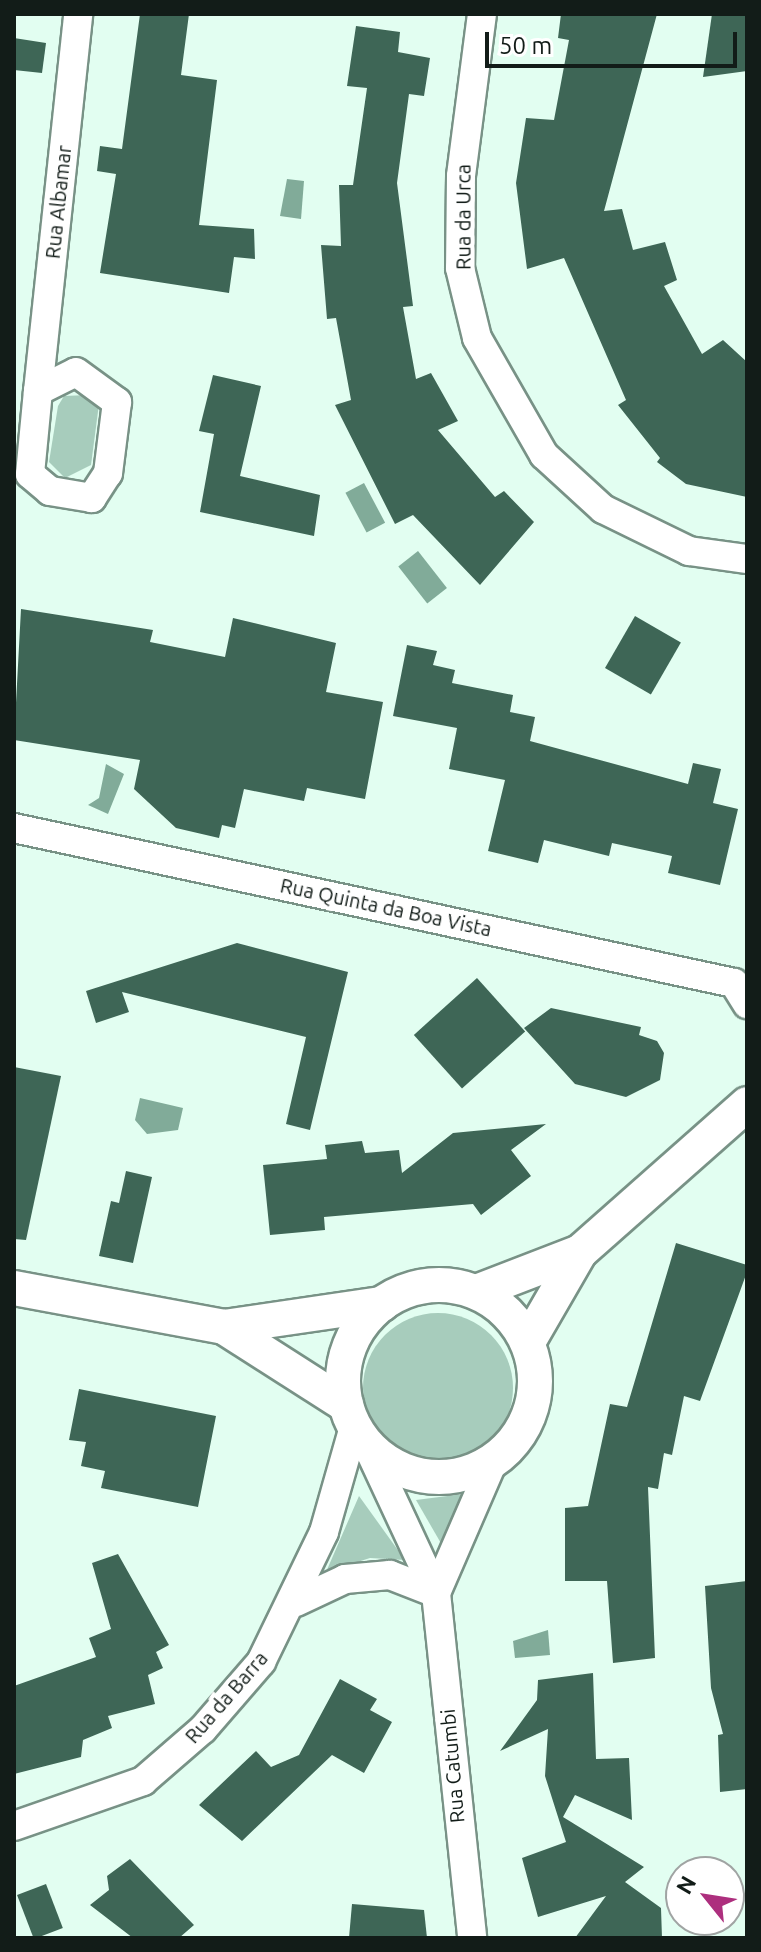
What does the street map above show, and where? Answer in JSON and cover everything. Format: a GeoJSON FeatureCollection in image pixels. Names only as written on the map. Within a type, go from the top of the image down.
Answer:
{"type":"FeatureCollection","features":[{"type":"Feature","properties":{"kind":"street","name":"Rua Albamar"},"geometry":{"type":"LineString","coordinates":[[38,391],[78,14]]}},
{"type":"Feature","properties":{"kind":"street","name":"Rua da Urca"},"geometry":{"type":"LineString","coordinates":[[482,14],[461,176],[460,268],[477,338],[508,403],[544,455],[603,509],[689,551],[747,559]]}},
{"type":"Feature","properties":{"kind":"street","name":"Rua Quinta da Boa Vista"},"geometry":{"type":"LineString","coordinates":[[14,828],[734,983],[747,1004]]}},
{"type":"Feature","properties":{"kind":"street"},"geometry":{"type":"LineString","coordinates":[[528,1342],[580,1252],[747,1104]]}},
{"type":"Feature","properties":{"kind":"street"},"geometry":{"type":"LineString","coordinates":[[14,1288],[224,1327],[382,1304],[411,1289],[476,1292],[580,1252]]}},
{"type":"Feature","properties":{"kind":"street"},"geometry":{"type":"LineString","coordinates":[[224,1327],[356,1426],[402,1469],[442,1478],[493,1461],[529,1416],[536,1387],[528,1342],[502,1308],[476,1292]]}},
{"type":"Feature","properties":{"kind":"street"},"geometry":{"type":"LineString","coordinates":[[356,1426],[348,1349],[382,1304]]}},
{"type":"Feature","properties":{"kind":"street","name":"Rua Catumbi"},"geometry":{"type":"LineString","coordinates":[[356,1426],[436,1593],[472,1938]]}},
{"type":"Feature","properties":{"kind":"street","name":"Rua da Barra"},"geometry":{"type":"LineString","coordinates":[[14,1826],[143,1781],[203,1729],[261,1662],[296,1602],[356,1426]]}},
{"type":"Feature","properties":{"kind":"street","name":"Rua Catumbi"},"geometry":{"type":"LineString","coordinates":[[436,1593],[493,1461]]}},
{"type":"Feature","properties":{"kind":"street"},"geometry":{"type":"LineString","coordinates":[[296,1602],[345,1579],[390,1575],[436,1593]]}},
{"type":"Feature","properties":{"kind":"shaded area"},"geometry":{"type":"Polygon","coordinates":[[[287,179],[304,181],[301,219],[280,216],[287,179]]]}},
{"type":"Feature","properties":{"kind":"shaded area"},"geometry":{"type":"Polygon","coordinates":[[[88,395],[99,404],[91,465],[65,478],[49,462],[58,406],[64,396],[88,395]]]}},
{"type":"Feature","properties":{"kind":"shaded area"},"geometry":{"type":"Polygon","coordinates":[[[364,483],[385,523],[367,533],[345,493],[364,483]]]}},
{"type":"Feature","properties":{"kind":"shaded area"},"geometry":{"type":"Polygon","coordinates":[[[418,551],[447,588],[427,603],[398,566],[418,551]]]}},
{"type":"Feature","properties":{"kind":"shaded area"},"geometry":{"type":"Polygon","coordinates":[[[106,764],[124,774],[108,814],[88,805],[99,798],[106,764]]]}},
{"type":"Feature","properties":{"kind":"shaded area"},"geometry":{"type":"Polygon","coordinates":[[[140,1098],[183,1108],[178,1130],[147,1134],[135,1120],[140,1098]]]}},
{"type":"Feature","properties":{"kind":"shaded area"},"geometry":{"type":"Polygon","coordinates":[[[438,1313],[467,1319],[491,1335],[507,1359],[513,1388],[507,1417],[491,1441],[467,1457],[438,1463],[409,1457],[385,1441],[369,1417],[363,1388],[369,1359],[385,1335],[409,1319],[438,1313]]]}},
{"type":"Feature","properties":{"kind":"shaded area"},"geometry":{"type":"Polygon","coordinates":[[[471,1493],[446,1552],[416,1500],[471,1493]]]}},
{"type":"Feature","properties":{"kind":"shaded area"},"geometry":{"type":"Polygon","coordinates":[[[359,1496],[405,1560],[370,1558],[326,1572],[359,1496]]]}},
{"type":"Feature","properties":{"kind":"shaded area"},"geometry":{"type":"Polygon","coordinates":[[[548,1630],[550,1655],[515,1658],[513,1641],[548,1630]]]}},
{"type":"Feature","properties":{"kind":"building"},"geometry":{"type":"Polygon","coordinates":[[[140,14],[189,14],[181,75],[217,80],[199,225],[254,229],[255,259],[234,257],[229,293],[100,273],[116,174],[97,171],[100,146],[122,149],[140,14]]]}},
{"type":"Feature","properties":{"kind":"building"},"geometry":{"type":"Polygon","coordinates":[[[561,14],[657,14],[604,211],[622,209],[633,250],[665,242],[677,280],[664,286],[702,354],[723,340],[747,362],[747,497],[686,484],[657,462],[660,458],[618,405],[626,400],[564,258],[527,269],[516,183],[526,118],[554,120],[569,40],[558,38],[561,14]]]}},
{"type":"Feature","properties":{"kind":"building"},"geometry":{"type":"Polygon","coordinates":[[[712,14],[747,14],[747,71],[703,77],[712,14]]]}},
{"type":"Feature","properties":{"kind":"building"},"geometry":{"type":"Polygon","coordinates":[[[356,26],[400,32],[398,52],[430,58],[424,96],[409,94],[397,183],[413,306],[403,307],[416,379],[431,373],[458,421],[438,430],[495,497],[504,491],[534,522],[480,585],[413,515],[395,524],[335,405],[351,400],[336,318],[327,319],[321,245],[341,246],[339,185],[353,185],[367,88],[347,86],[356,26]]]}},
{"type":"Feature","properties":{"kind":"building"},"geometry":{"type":"Polygon","coordinates":[[[14,38],[46,43],[42,73],[14,70],[14,38]]]}},
{"type":"Feature","properties":{"kind":"building"},"geometry":{"type":"Polygon","coordinates":[[[213,375],[261,386],[240,476],[320,495],[314,536],[200,512],[214,434],[199,431],[213,375]]]}},
{"type":"Feature","properties":{"kind":"building"},"geometry":{"type":"Polygon","coordinates":[[[21,609],[153,630],[150,642],[225,657],[233,618],[336,643],[326,692],[383,702],[365,799],[307,788],[304,801],[244,789],[235,828],[222,825],[219,838],[176,828],[134,789],[140,760],[14,740],[21,609]]]}},
{"type":"Feature","properties":{"kind":"building"},"geometry":{"type":"Polygon","coordinates":[[[635,616],[681,642],[651,694],[605,668],[635,616]]]}},
{"type":"Feature","properties":{"kind":"building"},"geometry":{"type":"Polygon","coordinates":[[[407,645],[437,651],[433,665],[455,670],[452,683],[513,695],[510,712],[535,717],[530,741],[688,784],[693,763],[721,769],[713,803],[738,809],[720,885],[668,873],[672,856],[612,843],[609,856],[544,840],[538,863],[488,851],[505,780],[449,769],[457,728],[393,716],[407,645]]]}},
{"type":"Feature","properties":{"kind":"building"},"geometry":{"type":"Polygon","coordinates":[[[237,943],[348,972],[310,1130],[286,1124],[306,1037],[122,992],[129,1012],[96,1023],[86,991],[237,943]]]}},
{"type":"Feature","properties":{"kind":"building"},"geometry":{"type":"Polygon","coordinates":[[[477,978],[525,1032],[462,1088],[414,1035],[477,978]]]}},
{"type":"Feature","properties":{"kind":"building"},"geometry":{"type":"Polygon","coordinates":[[[551,1008],[641,1027],[639,1035],[657,1041],[664,1053],[660,1080],[626,1097],[575,1084],[524,1028],[551,1008]]]}},
{"type":"Feature","properties":{"kind":"building"},"geometry":{"type":"Polygon","coordinates":[[[14,1067],[61,1076],[26,1240],[14,1239],[14,1067]]]}},
{"type":"Feature","properties":{"kind":"building"},"geometry":{"type":"Polygon","coordinates":[[[546,1124],[511,1150],[531,1176],[481,1215],[473,1204],[324,1217],[325,1230],[270,1235],[263,1165],[327,1159],[325,1145],[362,1141],[365,1153],[399,1150],[402,1173],[453,1133],[546,1124]]]}},
{"type":"Feature","properties":{"kind":"building"},"geometry":{"type":"Polygon","coordinates":[[[126,1171],[152,1177],[133,1263],[99,1256],[111,1201],[119,1203],[126,1171]]]}},
{"type":"Feature","properties":{"kind":"building"},"geometry":{"type":"Polygon","coordinates":[[[676,1243],[747,1265],[747,1272],[700,1401],[684,1396],[672,1455],[664,1453],[658,1489],[648,1487],[655,1658],[613,1663],[607,1581],[565,1581],[565,1508],[588,1506],[610,1404],[627,1407],[676,1243]]]}},
{"type":"Feature","properties":{"kind":"building"},"geometry":{"type":"Polygon","coordinates":[[[79,1389],[216,1416],[198,1507],[101,1488],[105,1471],[81,1466],[86,1442],[69,1440],[79,1389]]]}},
{"type":"Feature","properties":{"kind":"building"},"geometry":{"type":"Polygon","coordinates":[[[118,1554],[169,1645],[156,1652],[163,1668],[148,1675],[155,1704],[108,1716],[112,1728],[83,1740],[81,1757],[14,1774],[14,1686],[96,1657],[89,1638],[111,1629],[92,1563],[118,1554]]]}},
{"type":"Feature","properties":{"kind":"building"},"geometry":{"type":"Polygon","coordinates":[[[747,1581],[747,1789],[720,1792],[718,1735],[723,1734],[711,1688],[705,1586],[747,1581]]]}},
{"type":"Feature","properties":{"kind":"building"},"geometry":{"type":"Polygon","coordinates":[[[593,1673],[596,1759],[629,1758],[632,1820],[575,1795],[563,1817],[644,1867],[625,1882],[661,1908],[662,1938],[575,1938],[606,1896],[538,1917],[522,1858],[566,1842],[545,1776],[548,1729],[500,1751],[537,1700],[538,1680],[593,1673]]]}},
{"type":"Feature","properties":{"kind":"building"},"geometry":{"type":"Polygon","coordinates":[[[340,1679],[377,1699],[370,1710],[392,1722],[364,1773],[332,1755],[242,1841],[199,1805],[256,1751],[271,1767],[299,1755],[340,1679]]]}},
{"type":"Feature","properties":{"kind":"building"},"geometry":{"type":"Polygon","coordinates":[[[130,1859],[194,1925],[179,1938],[133,1938],[90,1905],[109,1890],[107,1876],[130,1859]]]}},
{"type":"Feature","properties":{"kind":"building"},"geometry":{"type":"Polygon","coordinates":[[[46,1884],[63,1928],[34,1938],[17,1895],[46,1884]]]}},
{"type":"Feature","properties":{"kind":"building"},"geometry":{"type":"Polygon","coordinates":[[[352,1904],[424,1910],[427,1938],[349,1938],[352,1904]]]}}]}
